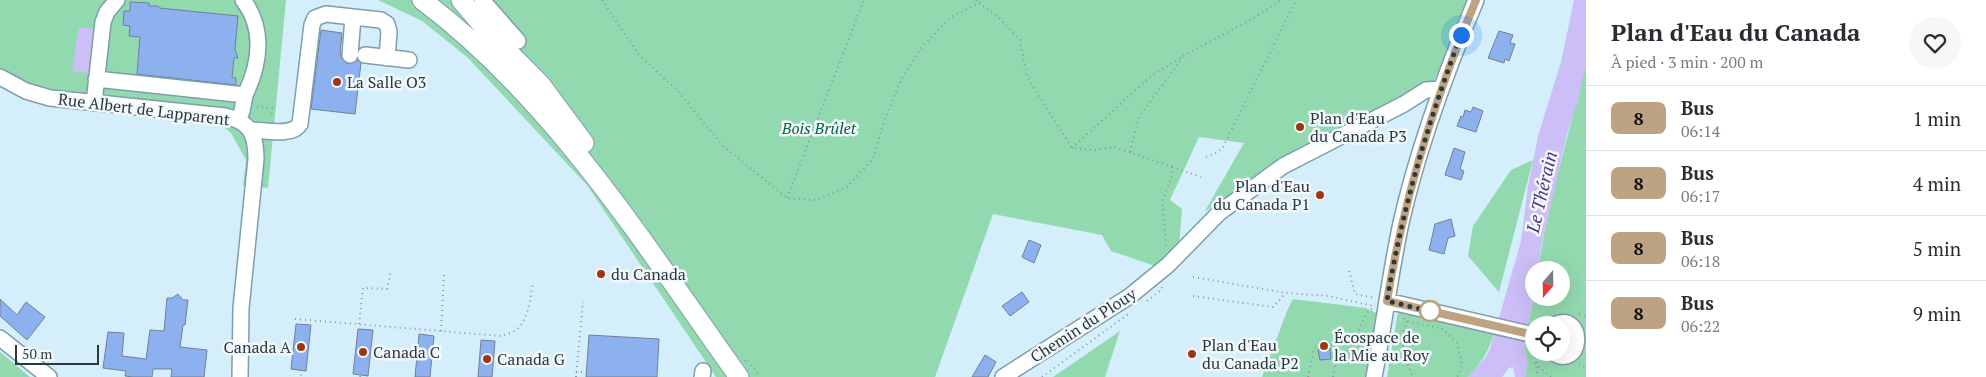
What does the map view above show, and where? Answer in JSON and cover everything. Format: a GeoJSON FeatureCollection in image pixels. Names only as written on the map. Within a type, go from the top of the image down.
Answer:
{"type":"FeatureCollection","features":[{"type":"Feature","properties":{"kind":"main road"},"geometry":{"type":"LineString","coordinates":[[422,0],[494,62],[560,131],[739,377]]}},
{"type":"Feature","properties":{"kind":"main road"},"geometry":{"type":"LineString","coordinates":[[440,0],[513,64],[583,142]]}},
{"type":"Feature","properties":{"kind":"main road"},"geometry":{"type":"LineString","coordinates":[[461,0],[483,26],[541,85],[751,377]]}},
{"type":"Feature","properties":{"kind":"street"},"geometry":{"type":"LineString","coordinates":[[94,103],[103,22],[107,12],[118,0]]}},
{"type":"Feature","properties":{"kind":"street"},"geometry":{"type":"LineString","coordinates":[[96,79],[242,107],[255,72],[259,46],[254,20],[244,0]]}},
{"type":"Feature","properties":{"kind":"street"},"geometry":{"type":"LineString","coordinates":[[482,0],[518,41]]}},
{"type":"Feature","properties":{"kind":"street"},"geometry":{"type":"LineString","coordinates":[[1374,377],[1382,300],[1401,222],[1433,111],[1476,0]]}},
{"type":"Feature","properties":{"kind":"street"},"geometry":{"type":"LineString","coordinates":[[251,130],[291,132],[298,128],[313,21],[322,14],[381,20],[387,24],[389,32],[387,58]]}},
{"type":"Feature","properties":{"kind":"street"},"geometry":{"type":"LineString","coordinates":[[353,17],[357,55],[409,60]]}},
{"type":"Feature","properties":{"kind":"street","name":"Rue Albert de Lapparent"},"geometry":{"type":"LineString","coordinates":[[0,77],[38,95],[60,100],[225,116],[242,107],[255,143],[256,159],[241,308],[240,377]]}},
{"type":"Feature","properties":{"kind":"street","name":"Chemin du Plouy"},"geometry":{"type":"LineString","coordinates":[[1003,377],[1113,308],[1161,271],[1219,213],[1283,166],[1404,104],[1426,90],[1441,89]]}},
{"type":"Feature","properties":{"kind":"street"},"geometry":{"type":"LineString","coordinates":[[1404,104],[1417,105],[1433,111]]}},
{"type":"Feature","properties":{"kind":"street"},"geometry":{"type":"LineString","coordinates":[[1382,300],[1525,333]]}},
{"type":"Feature","properties":{"kind":"street"},"geometry":{"type":"LineString","coordinates":[[1570,325],[1577,331],[1579,339],[1578,347],[1570,354]]}},
{"type":"Feature","properties":{"kind":"street"},"geometry":{"type":"LineString","coordinates":[[0,338],[48,377]]}},
{"type":"Feature","properties":{"kind":"path"},"geometry":{"type":"LineString","coordinates":[[602,0],[639,55],[676,88],[723,146],[786,198],[816,200],[847,187],[873,159],[884,121],[902,78],[922,47],[951,17],[983,0]]}},
{"type":"Feature","properties":{"kind":"path"},"geometry":{"type":"LineString","coordinates":[[786,198],[864,0]]}},
{"type":"Feature","properties":{"kind":"path"},"geometry":{"type":"LineString","coordinates":[[976,0],[1020,40],[1027,77],[1072,148]]}},
{"type":"Feature","properties":{"kind":"path"},"geometry":{"type":"LineString","coordinates":[[1072,148],[1152,76],[1184,55],[1254,18],[1281,0]]}},
{"type":"Feature","properties":{"kind":"path"},"geometry":{"type":"LineString","coordinates":[[1206,157],[1218,152],[1223,147],[1296,0]]}},
{"type":"Feature","properties":{"kind":"path"},"geometry":{"type":"LineString","coordinates":[[1130,152],[1139,117],[1184,55]]}},
{"type":"Feature","properties":{"kind":"path"},"geometry":{"type":"LineString","coordinates":[[242,107],[272,108],[269,130]]}},
{"type":"Feature","properties":{"kind":"path"},"geometry":{"type":"LineString","coordinates":[[1072,148],[1095,150],[1114,147],[1201,177]]}},
{"type":"Feature","properties":{"kind":"path"},"geometry":{"type":"LineString","coordinates":[[1161,271],[1166,244],[1162,202],[1172,176],[1172,166]]}},
{"type":"Feature","properties":{"kind":"path"},"geometry":{"type":"LineString","coordinates":[[359,324],[363,288],[387,289],[391,270]]}},
{"type":"Feature","properties":{"kind":"path","name":"Chemin du Plouy"},"geometry":{"type":"LineString","coordinates":[[1146,301],[1162,289],[1161,271]]}},
{"type":"Feature","properties":{"kind":"path"},"geometry":{"type":"LineString","coordinates":[[1349,271],[1355,294],[1382,300]]}},
{"type":"Feature","properties":{"kind":"path"},"geometry":{"type":"LineString","coordinates":[[441,331],[444,274]]}},
{"type":"Feature","properties":{"kind":"path"},"geometry":{"type":"LineString","coordinates":[[1194,277],[1286,293],[1329,296],[1364,302],[1374,306],[1368,312],[1350,348],[1336,361]]}},
{"type":"Feature","properties":{"kind":"path"},"geometry":{"type":"LineString","coordinates":[[295,319],[501,336],[516,331],[523,320],[531,297],[533,282]]}},
{"type":"Feature","properties":{"kind":"path"},"geometry":{"type":"LineString","coordinates":[[1193,296],[1273,307],[1286,293]]}},
{"type":"Feature","properties":{"kind":"path"},"geometry":{"type":"LineString","coordinates":[[576,377],[582,302]]}},
{"type":"Feature","properties":{"kind":"path","name":"Chemin du Plouy"},"geometry":{"type":"LineString","coordinates":[[1042,377],[1138,307]]}},
{"type":"Feature","properties":{"kind":"path"},"geometry":{"type":"LineString","coordinates":[[1413,377],[1404,355],[1402,335],[1407,321],[1443,329],[1457,343],[1462,366],[1456,377]]}},
{"type":"Feature","properties":{"kind":"path"},"geometry":{"type":"LineString","coordinates":[[1308,377],[1314,349],[1322,341],[1335,346],[1336,361],[1333,377]]}},
{"type":"Feature","properties":{"kind":"path"},"geometry":{"type":"LineString","coordinates":[[1535,363],[1537,377]]}},
{"type":"Feature","properties":{"kind":"path"},"geometry":{"type":"LineString","coordinates":[[1535,363],[1551,377]]}},
{"type":"Feature","properties":{"kind":"path"},"geometry":{"type":"LineString","coordinates":[[299,370],[302,377]]}},
{"type":"Feature","properties":{"kind":"path"},"geometry":{"type":"LineString","coordinates":[[576,372],[586,372]]}},
{"type":"Feature","properties":{"kind":"green space"},"geometry":{"type":"Polygon","coordinates":[[[0,0],[286,0],[268,188],[243,185],[246,160],[231,133],[224,127],[54,106],[30,99],[0,84],[0,0]]]}},
{"type":"Feature","properties":{"kind":"green space","name":"Bois Brûlet"},"geometry":{"type":"Polygon","coordinates":[[[378,0],[1472,0],[1433,83],[1205,211],[1244,143],[1199,137],[1170,200],[1182,209],[1179,246],[1155,266],[1111,251],[1102,235],[993,214],[935,377],[716,377],[587,185],[467,57],[422,21],[378,0]]]}},
{"type":"Feature","properties":{"kind":"green space"},"geometry":{"type":"Polygon","coordinates":[[[1586,63],[1586,377],[1525,377],[1527,361],[1570,361],[1570,316],[1530,316],[1532,306],[1570,306],[1570,261],[1539,261],[1553,192],[1586,63]]]}},
{"type":"Feature","properties":{"kind":"green space"},"geometry":{"type":"Polygon","coordinates":[[[1533,160],[1499,292],[1468,256],[1473,226],[1511,170],[1533,160]]]}},
{"type":"Feature","properties":{"kind":"green space","name":"Écospace de la Mie au Roy"},"geometry":{"type":"Polygon","coordinates":[[[1293,299],[1366,308],[1380,315],[1368,377],[1262,377],[1293,299]]]}},
{"type":"Feature","properties":{"kind":"green space"},"geometry":{"type":"Polygon","coordinates":[[[1398,312],[1494,333],[1484,357],[1468,377],[1387,377],[1398,312]]]}},
{"type":"Feature","properties":{"kind":"green space"},"geometry":{"type":"Polygon","coordinates":[[[1120,331],[1105,377],[1053,377],[1120,331]]]}},
{"type":"Feature","properties":{"kind":"green space"},"geometry":{"type":"Polygon","coordinates":[[[0,352],[30,377],[0,377],[0,352]]]}},
{"type":"Feature","properties":{"kind":"water","name":"Le Thérain"},"geometry":{"type":"Polygon","coordinates":[[[1574,0],[1586,0],[1586,63],[1578,100],[1567,134],[1539,261],[1525,261],[1525,306],[1532,306],[1530,316],[1525,316],[1525,361],[1528,363],[1525,377],[1515,377],[1513,367],[1509,368],[1502,377],[1468,377],[1485,358],[1490,349],[1521,241],[1528,186],[1538,136],[1561,62],[1574,0]]]}},
{"type":"Feature","properties":{"kind":"water"},"geometry":{"type":"Polygon","coordinates":[[[79,27],[94,29],[88,73],[72,71],[79,27]]]}},
{"type":"Feature","properties":{"kind":"building"},"geometry":{"type":"Polygon","coordinates":[[[130,2],[149,3],[149,6],[158,6],[159,8],[238,16],[235,49],[238,58],[234,58],[232,77],[236,78],[236,85],[137,74],[140,37],[129,36],[130,26],[123,25],[124,11],[130,11],[130,2]]]}},
{"type":"Feature","properties":{"kind":"building","name":"La Salle O3"},"geometry":{"type":"Polygon","coordinates":[[[321,30],[342,33],[340,53],[342,59],[349,64],[358,60],[361,63],[355,114],[311,109],[321,30]]]}},
{"type":"Feature","properties":{"kind":"building"},"geometry":{"type":"Polygon","coordinates":[[[1499,31],[1513,35],[1510,43],[1515,44],[1509,61],[1505,59],[1504,63],[1488,58],[1499,31]]]}},
{"type":"Feature","properties":{"kind":"building"},"geometry":{"type":"Polygon","coordinates":[[[1473,107],[1483,111],[1476,132],[1457,126],[1465,110],[1471,112],[1473,107]]]}},
{"type":"Feature","properties":{"kind":"building"},"geometry":{"type":"Polygon","coordinates":[[[1454,148],[1465,152],[1460,169],[1464,171],[1461,180],[1445,175],[1454,148]]]}},
{"type":"Feature","properties":{"kind":"building"},"geometry":{"type":"Polygon","coordinates":[[[1451,219],[1455,236],[1448,238],[1444,254],[1429,250],[1435,224],[1451,219]]]}},
{"type":"Feature","properties":{"kind":"building"},"geometry":{"type":"Polygon","coordinates":[[[1029,240],[1041,245],[1034,263],[1022,257],[1029,240]]]}},
{"type":"Feature","properties":{"kind":"building"},"geometry":{"type":"Polygon","coordinates":[[[1022,292],[1029,302],[1010,316],[1002,306],[1022,292]]]}},
{"type":"Feature","properties":{"kind":"building"},"geometry":{"type":"Polygon","coordinates":[[[178,294],[183,300],[188,300],[180,347],[207,350],[204,377],[171,377],[172,369],[153,369],[152,377],[133,377],[125,376],[126,371],[103,368],[108,332],[124,333],[122,356],[146,359],[150,330],[164,331],[167,298],[172,298],[178,294]]]}},
{"type":"Feature","properties":{"kind":"building"},"geometry":{"type":"Polygon","coordinates":[[[0,299],[17,315],[26,302],[45,317],[27,340],[0,316],[0,299]]]}},
{"type":"Feature","properties":{"kind":"building","name":"Canada A"},"geometry":{"type":"Polygon","coordinates":[[[296,324],[311,325],[306,371],[291,369],[296,324]]]}},
{"type":"Feature","properties":{"kind":"building","name":"Canada C"},"geometry":{"type":"Polygon","coordinates":[[[358,329],[373,330],[368,376],[353,374],[358,329]]]}},
{"type":"Feature","properties":{"kind":"building"},"geometry":{"type":"Polygon","coordinates":[[[419,334],[434,336],[430,377],[415,377],[419,334]]]}},
{"type":"Feature","properties":{"kind":"building"},"geometry":{"type":"Polygon","coordinates":[[[589,335],[659,339],[657,377],[586,377],[589,335]]]}},
{"type":"Feature","properties":{"kind":"building","name":"Canada G"},"geometry":{"type":"Polygon","coordinates":[[[481,340],[495,341],[492,377],[478,377],[481,340]]]}},
{"type":"Feature","properties":{"kind":"building"},"geometry":{"type":"Polygon","coordinates":[[[1330,348],[1331,359],[1320,360],[1318,350],[1330,348]]]}},
{"type":"Feature","properties":{"kind":"building"},"geometry":{"type":"Polygon","coordinates":[[[985,355],[996,362],[988,377],[972,377],[985,355]]]}},
{"type":"Feature","properties":{"kind":"bus line","name":"8"},"geometry":{"type":"LineString","coordinates":[[1476,0],[1441,89],[1423,144],[1401,222],[1387,301],[1525,333]]}},
{"type":"Feature","properties":{"kind":"place","name":"La Salle O3"},"geometry":{"type":"Point","coordinates":[337,82]}},
{"type":"Feature","properties":{"kind":"place","name":"Plan d'Eau du Canada P3"},"geometry":{"type":"Point","coordinates":[1300,127]}},
{"type":"Feature","properties":{"kind":"place","name":"Plan d'Eau du Canada P1"},"geometry":{"type":"Point","coordinates":[1320,195]}},
{"type":"Feature","properties":{"kind":"place","name":"du Canada"},"geometry":{"type":"Point","coordinates":[601,274]}},
{"type":"Feature","properties":{"kind":"place","name":"Écospace de la Mie au Roy"},"geometry":{"type":"Point","coordinates":[1324,346]}},
{"type":"Feature","properties":{"kind":"place","name":"Canada A"},"geometry":{"type":"Point","coordinates":[301,347]}},
{"type":"Feature","properties":{"kind":"place","name":"Canada C"},"geometry":{"type":"Point","coordinates":[363,352]}},
{"type":"Feature","properties":{"kind":"place","name":"Plan d'Eau du Canada P2"},"geometry":{"type":"Point","coordinates":[1192,354]}},
{"type":"Feature","properties":{"kind":"place","name":"Canada G"},"geometry":{"type":"Point","coordinates":[487,359]}},
{"type":"Feature","properties":{"kind":"route"},"geometry":{"type":"LineString","coordinates":[[1430,311],[1433,312],[1387,301],[1401,222],[1410,188],[1433,111],[1461,35]]}}]}
